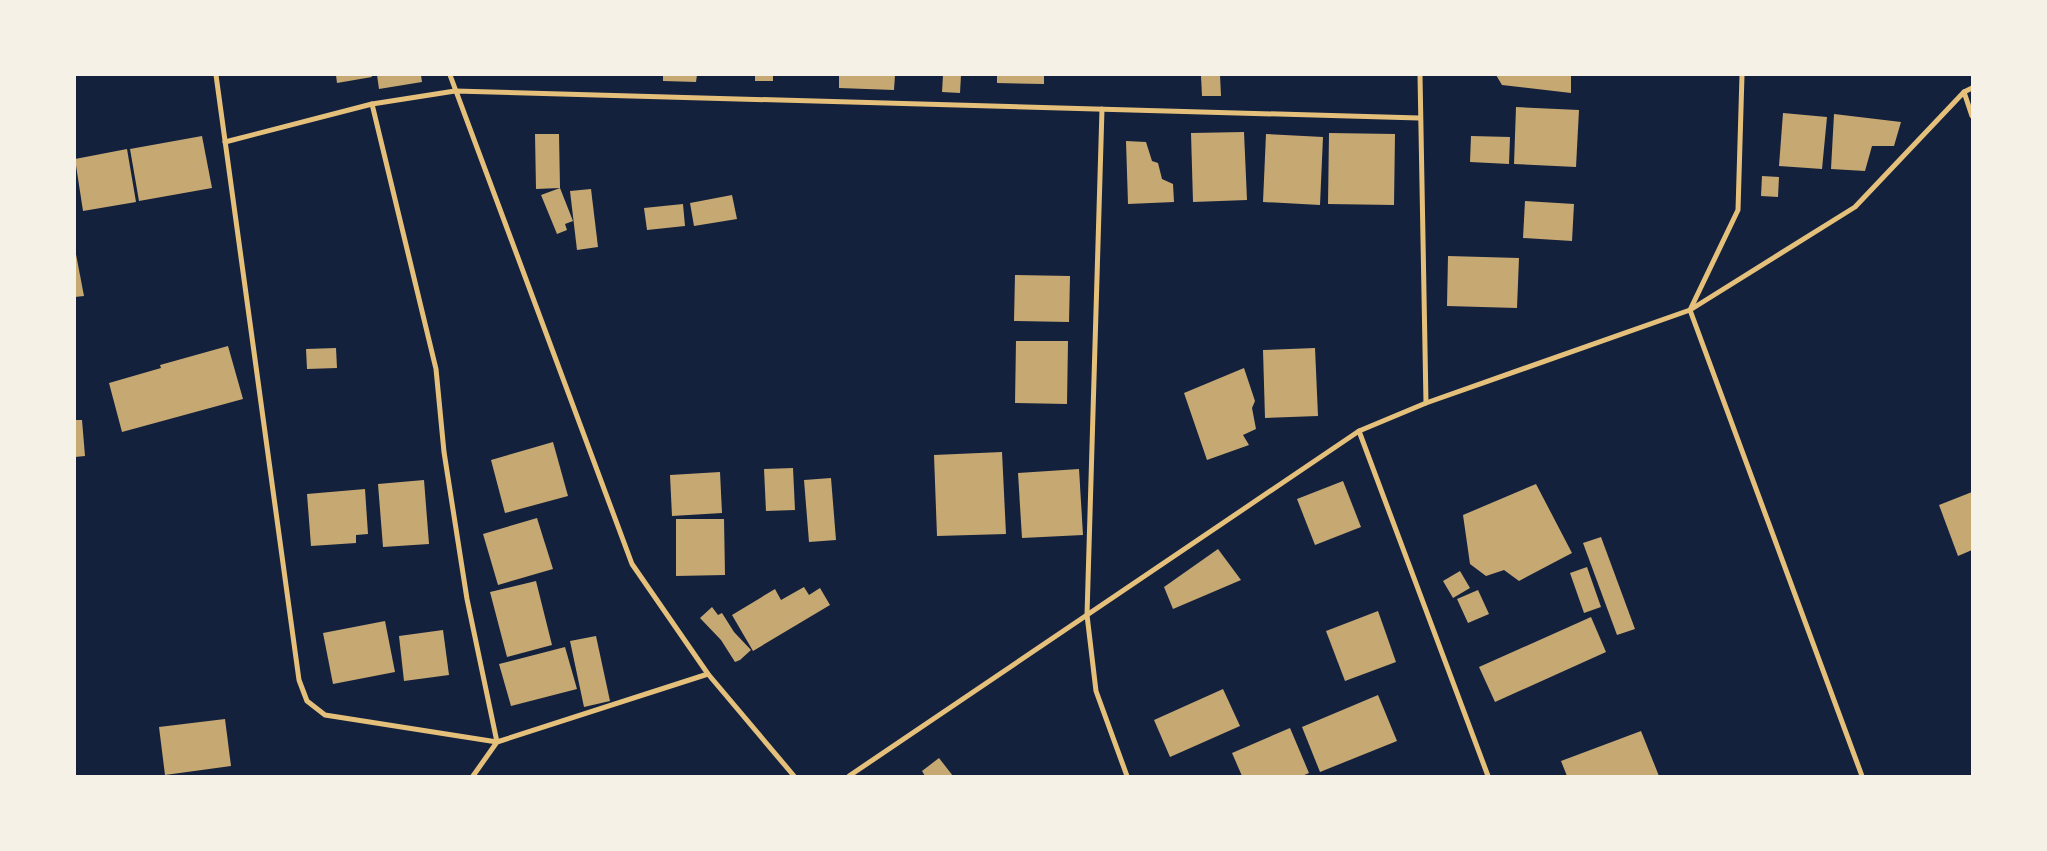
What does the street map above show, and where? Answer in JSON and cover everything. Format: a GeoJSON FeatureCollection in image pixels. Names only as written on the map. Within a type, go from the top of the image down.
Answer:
{"type":"FeatureCollection","features":[{"type":"Feature","properties":{"kind":"street"},"geometry":{"type":"LineString","coordinates":[[216,75],[299,680],[307,701],[324,715],[497,742],[708,674]]}},
{"type":"Feature","properties":{"kind":"street"},"geometry":{"type":"LineString","coordinates":[[450,75],[632,564],[708,674],[794,776]]}},
{"type":"Feature","properties":{"kind":"street"},"geometry":{"type":"LineString","coordinates":[[1420,75],[1419,118],[1426,403]]}},
{"type":"Feature","properties":{"kind":"street"},"geometry":{"type":"LineString","coordinates":[[1742,75],[1738,210],[1690,310],[1862,776]]}},
{"type":"Feature","properties":{"kind":"street"},"geometry":{"type":"LineString","coordinates":[[848,776],[1358,431],[1426,403],[1690,310],[1855,207],[1964,92],[1972,88]]}},
{"type":"Feature","properties":{"kind":"street"},"geometry":{"type":"LineString","coordinates":[[225,142],[372,104],[455,91],[1419,118]]}},
{"type":"Feature","properties":{"kind":"street"},"geometry":{"type":"LineString","coordinates":[[1964,92],[1972,116]]}},
{"type":"Feature","properties":{"kind":"street"},"geometry":{"type":"LineString","coordinates":[[372,104],[436,369],[444,452],[466,589],[497,742],[473,776]]}},
{"type":"Feature","properties":{"kind":"street"},"geometry":{"type":"LineString","coordinates":[[1102,109],[1087,614],[1096,691],[1127,776]]}},
{"type":"Feature","properties":{"kind":"street"},"geometry":{"type":"LineString","coordinates":[[1358,431],[1488,776]]}},
{"type":"Feature","properties":{"kind":"building"},"geometry":{"type":"Polygon","coordinates":[[[336,75],[371,75],[372,77],[337,83],[336,75]]]}},
{"type":"Feature","properties":{"kind":"building"},"geometry":{"type":"Polygon","coordinates":[[[377,75],[421,75],[422,82],[379,89],[377,75]]]}},
{"type":"Feature","properties":{"kind":"building"},"geometry":{"type":"Polygon","coordinates":[[[663,75],[697,75],[696,82],[663,81],[663,75]]]}},
{"type":"Feature","properties":{"kind":"building"},"geometry":{"type":"Polygon","coordinates":[[[755,75],[773,75],[773,81],[755,81],[755,75]]]}},
{"type":"Feature","properties":{"kind":"building"},"geometry":{"type":"Polygon","coordinates":[[[839,75],[895,75],[894,90],[839,88],[839,75]]]}},
{"type":"Feature","properties":{"kind":"building"},"geometry":{"type":"Polygon","coordinates":[[[943,75],[961,75],[960,93],[942,92],[943,75]]]}},
{"type":"Feature","properties":{"kind":"building"},"geometry":{"type":"Polygon","coordinates":[[[997,75],[1044,75],[1044,84],[997,83],[997,75]]]}},
{"type":"Feature","properties":{"kind":"building"},"geometry":{"type":"Polygon","coordinates":[[[1220,75],[1221,96],[1202,96],[1201,76],[1220,75]]]}},
{"type":"Feature","properties":{"kind":"building"},"geometry":{"type":"Polygon","coordinates":[[[1496,75],[1571,75],[1571,93],[1502,85],[1496,75]]]}},
{"type":"Feature","properties":{"kind":"building"},"geometry":{"type":"Polygon","coordinates":[[[1516,107],[1579,110],[1576,167],[1514,164],[1516,107]]]}},
{"type":"Feature","properties":{"kind":"building"},"geometry":{"type":"Polygon","coordinates":[[[1783,113],[1827,117],[1822,169],[1779,166],[1783,113]]]}},
{"type":"Feature","properties":{"kind":"building"},"geometry":{"type":"Polygon","coordinates":[[[1834,114],[1901,122],[1894,146],[1872,146],[1865,171],[1831,169],[1834,114]]]}},
{"type":"Feature","properties":{"kind":"building"},"geometry":{"type":"Polygon","coordinates":[[[1244,132],[1247,200],[1193,202],[1191,133],[1244,132]]]}},
{"type":"Feature","properties":{"kind":"building"},"geometry":{"type":"Polygon","coordinates":[[[1329,133],[1395,134],[1394,205],[1328,204],[1329,133]]]}},
{"type":"Feature","properties":{"kind":"building"},"geometry":{"type":"Polygon","coordinates":[[[535,134],[559,134],[560,188],[536,189],[535,134]]]}},
{"type":"Feature","properties":{"kind":"building"},"geometry":{"type":"Polygon","coordinates":[[[1266,134],[1323,137],[1320,205],[1263,202],[1266,134]]]}},
{"type":"Feature","properties":{"kind":"building"},"geometry":{"type":"Polygon","coordinates":[[[202,136],[212,188],[139,201],[130,149],[202,136]]]}},
{"type":"Feature","properties":{"kind":"building"},"geometry":{"type":"Polygon","coordinates":[[[1471,136],[1510,137],[1509,164],[1470,162],[1471,136]]]}},
{"type":"Feature","properties":{"kind":"building"},"geometry":{"type":"Polygon","coordinates":[[[1126,141],[1146,142],[1152,161],[1158,163],[1162,179],[1173,184],[1174,202],[1128,204],[1126,141]]]}},
{"type":"Feature","properties":{"kind":"building"},"geometry":{"type":"Polygon","coordinates":[[[127,149],[136,202],[83,211],[75,159],[127,149]]]}},
{"type":"Feature","properties":{"kind":"building"},"geometry":{"type":"Polygon","coordinates":[[[1762,176],[1779,177],[1778,197],[1761,196],[1762,176]]]}},
{"type":"Feature","properties":{"kind":"building"},"geometry":{"type":"Polygon","coordinates":[[[560,188],[573,221],[565,224],[567,230],[557,234],[541,195],[560,188]]]}},
{"type":"Feature","properties":{"kind":"building"},"geometry":{"type":"Polygon","coordinates":[[[591,189],[598,247],[577,250],[570,191],[591,189]]]}},
{"type":"Feature","properties":{"kind":"building"},"geometry":{"type":"Polygon","coordinates":[[[732,195],[737,219],[694,226],[690,203],[732,195]]]}},
{"type":"Feature","properties":{"kind":"building"},"geometry":{"type":"Polygon","coordinates":[[[1525,201],[1574,204],[1572,241],[1523,238],[1525,201]]]}},
{"type":"Feature","properties":{"kind":"building"},"geometry":{"type":"Polygon","coordinates":[[[683,204],[685,226],[647,230],[644,208],[683,204]]]}},
{"type":"Feature","properties":{"kind":"building"},"geometry":{"type":"Polygon","coordinates":[[[75,249],[84,296],[75,297],[75,249]]]}},
{"type":"Feature","properties":{"kind":"building"},"geometry":{"type":"Polygon","coordinates":[[[1448,256],[1519,258],[1517,308],[1447,306],[1448,256]]]}},
{"type":"Feature","properties":{"kind":"building"},"geometry":{"type":"Polygon","coordinates":[[[1015,275],[1070,276],[1069,322],[1014,321],[1015,275]]]}},
{"type":"Feature","properties":{"kind":"building"},"geometry":{"type":"Polygon","coordinates":[[[1016,341],[1068,341],[1067,404],[1015,403],[1016,341]]]}},
{"type":"Feature","properties":{"kind":"building"},"geometry":{"type":"Polygon","coordinates":[[[228,346],[243,399],[122,432],[109,383],[161,368],[160,365],[228,346]]]}},
{"type":"Feature","properties":{"kind":"building"},"geometry":{"type":"Polygon","coordinates":[[[336,348],[337,368],[307,369],[306,349],[336,348]]]}},
{"type":"Feature","properties":{"kind":"building"},"geometry":{"type":"Polygon","coordinates":[[[1315,348],[1318,416],[1265,418],[1263,350],[1315,348]]]}},
{"type":"Feature","properties":{"kind":"building"},"geometry":{"type":"Polygon","coordinates":[[[1244,368],[1255,401],[1252,408],[1256,429],[1243,435],[1249,445],[1207,460],[1184,393],[1244,368]]]}},
{"type":"Feature","properties":{"kind":"building"},"geometry":{"type":"Polygon","coordinates":[[[75,420],[82,420],[85,456],[75,457],[75,420]]]}},
{"type":"Feature","properties":{"kind":"building"},"geometry":{"type":"Polygon","coordinates":[[[553,442],[568,496],[505,513],[491,460],[553,442]]]}},
{"type":"Feature","properties":{"kind":"building"},"geometry":{"type":"Polygon","coordinates":[[[1002,452],[1006,534],[937,536],[934,455],[1002,452]]]}},
{"type":"Feature","properties":{"kind":"building"},"geometry":{"type":"Polygon","coordinates":[[[793,468],[795,510],[766,511],[764,469],[793,468]]]}},
{"type":"Feature","properties":{"kind":"building"},"geometry":{"type":"Polygon","coordinates":[[[1079,469],[1083,535],[1022,538],[1018,473],[1079,469]]]}},
{"type":"Feature","properties":{"kind":"building"},"geometry":{"type":"Polygon","coordinates":[[[720,472],[722,513],[672,516],[670,475],[720,472]]]}},
{"type":"Feature","properties":{"kind":"building"},"geometry":{"type":"Polygon","coordinates":[[[831,478],[836,540],[809,542],[804,480],[831,478]]]}},
{"type":"Feature","properties":{"kind":"building"},"geometry":{"type":"Polygon","coordinates":[[[424,480],[429,544],[383,547],[378,484],[424,480]]]}},
{"type":"Feature","properties":{"kind":"building"},"geometry":{"type":"Polygon","coordinates":[[[1343,481],[1361,527],[1315,545],[1297,499],[1343,481]]]}},
{"type":"Feature","properties":{"kind":"building"},"geometry":{"type":"Polygon","coordinates":[[[1536,484],[1572,553],[1519,581],[1504,570],[1486,576],[1470,564],[1463,515],[1536,484]]]}},
{"type":"Feature","properties":{"kind":"building"},"geometry":{"type":"Polygon","coordinates":[[[365,489],[368,534],[356,535],[356,543],[311,546],[307,494],[365,489]]]}},
{"type":"Feature","properties":{"kind":"building"},"geometry":{"type":"Polygon","coordinates":[[[1972,492],[1972,550],[1958,556],[1939,505],[1972,492]]]}},
{"type":"Feature","properties":{"kind":"building"},"geometry":{"type":"Polygon","coordinates":[[[537,518],[553,569],[498,585],[483,534],[537,518]]]}},
{"type":"Feature","properties":{"kind":"building"},"geometry":{"type":"Polygon","coordinates":[[[676,519],[724,519],[725,575],[676,576],[676,519]]]}},
{"type":"Feature","properties":{"kind":"building"},"geometry":{"type":"Polygon","coordinates":[[[1601,537],[1635,629],[1617,635],[1583,543],[1601,537]]]}},
{"type":"Feature","properties":{"kind":"building"},"geometry":{"type":"Polygon","coordinates":[[[1218,549],[1241,580],[1173,609],[1164,587],[1218,549]]]}},
{"type":"Feature","properties":{"kind":"building"},"geometry":{"type":"Polygon","coordinates":[[[1587,567],[1601,607],[1584,613],[1570,573],[1587,567]]]}},
{"type":"Feature","properties":{"kind":"building"},"geometry":{"type":"Polygon","coordinates":[[[1460,571],[1470,588],[1453,598],[1443,581],[1460,571]]]}},
{"type":"Feature","properties":{"kind":"building"},"geometry":{"type":"Polygon","coordinates":[[[536,581],[552,645],[507,657],[490,592],[536,581]]]}},
{"type":"Feature","properties":{"kind":"building"},"geometry":{"type":"Polygon","coordinates":[[[804,587],[809,595],[820,588],[830,605],[753,651],[732,615],[775,589],[781,600],[804,587]]]}},
{"type":"Feature","properties":{"kind":"building"},"geometry":{"type":"Polygon","coordinates":[[[1478,590],[1489,614],[1468,623],[1457,599],[1478,590]]]}},
{"type":"Feature","properties":{"kind":"building"},"geometry":{"type":"Polygon","coordinates":[[[712,607],[718,615],[722,613],[734,632],[751,650],[740,660],[735,662],[721,640],[700,618],[712,607]]]}},
{"type":"Feature","properties":{"kind":"building"},"geometry":{"type":"Polygon","coordinates":[[[1378,611],[1396,662],[1345,681],[1326,631],[1378,611]]]}},
{"type":"Feature","properties":{"kind":"building"},"geometry":{"type":"Polygon","coordinates":[[[1591,617],[1606,652],[1495,702],[1479,667],[1591,617]]]}},
{"type":"Feature","properties":{"kind":"building"},"geometry":{"type":"Polygon","coordinates":[[[385,621],[395,672],[333,684],[323,633],[385,621]]]}},
{"type":"Feature","properties":{"kind":"building"},"geometry":{"type":"Polygon","coordinates":[[[443,630],[449,675],[404,681],[399,636],[443,630]]]}},
{"type":"Feature","properties":{"kind":"building"},"geometry":{"type":"Polygon","coordinates":[[[596,636],[610,701],[584,707],[570,641],[596,636]]]}},
{"type":"Feature","properties":{"kind":"building"},"geometry":{"type":"Polygon","coordinates":[[[565,647],[577,689],[511,706],[499,664],[565,647]]]}},
{"type":"Feature","properties":{"kind":"building"},"geometry":{"type":"Polygon","coordinates":[[[1223,689],[1240,726],[1170,757],[1154,720],[1223,689]]]}},
{"type":"Feature","properties":{"kind":"building"},"geometry":{"type":"Polygon","coordinates":[[[1378,695],[1397,741],[1320,772],[1302,727],[1378,695]]]}},
{"type":"Feature","properties":{"kind":"building"},"geometry":{"type":"Polygon","coordinates":[[[225,719],[231,766],[165,775],[159,727],[225,719]]]}},
{"type":"Feature","properties":{"kind":"building"},"geometry":{"type":"Polygon","coordinates":[[[1290,728],[1309,773],[1302,776],[1242,776],[1232,753],[1290,728]]]}},
{"type":"Feature","properties":{"kind":"building"},"geometry":{"type":"Polygon","coordinates":[[[1641,731],[1659,776],[1567,776],[1561,761],[1641,731]]]}},
{"type":"Feature","properties":{"kind":"building"},"geometry":{"type":"Polygon","coordinates":[[[939,758],[953,776],[925,776],[922,771],[939,758]]]}}]}
